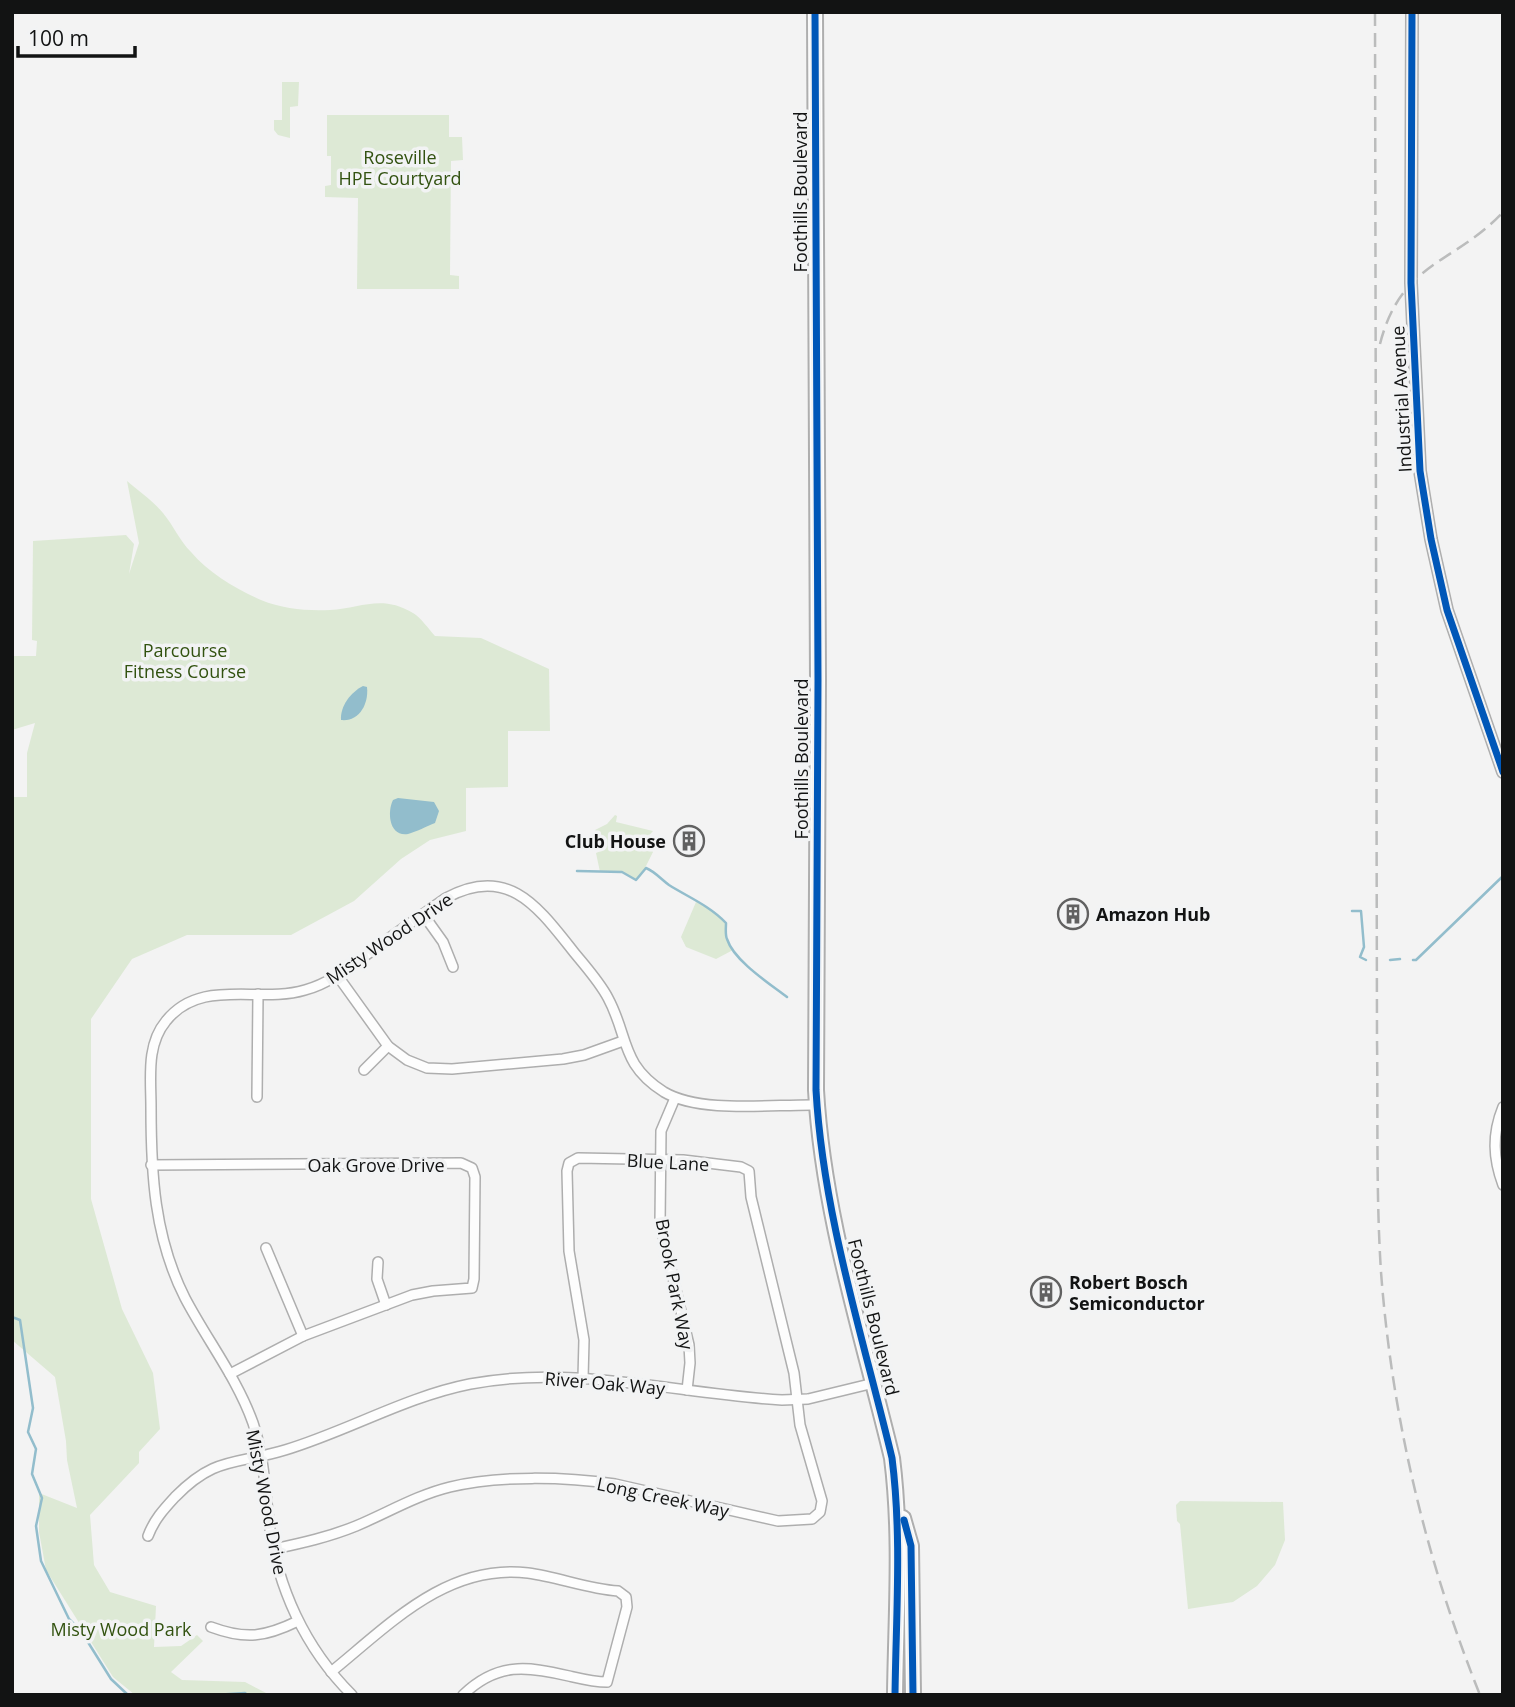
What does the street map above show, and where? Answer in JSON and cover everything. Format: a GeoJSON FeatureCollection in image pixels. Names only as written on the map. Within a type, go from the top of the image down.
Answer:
{"type":"FeatureCollection","features":[{"type":"Feature","properties":{"kind":"main road","name":"Foothills Boulevard"},"geometry":{"type":"LineString","coordinates":[[814,12],[818,653],[817,1105],[828,1191],[892,1458],[897,1496],[899,1570],[895,1695]]}},
{"type":"Feature","properties":{"kind":"main road","name":"Foothills Boulevard"},"geometry":{"type":"LineString","coordinates":[[897,1496],[911,1546],[913,1695]]}},
{"type":"Feature","properties":{"kind":"street","name":"Industrial Avenue"},"geometry":{"type":"LineString","coordinates":[[1412,12],[1411,283],[1420,471],[1431,539],[1447,610],[1503,772]]}},
{"type":"Feature","properties":{"kind":"street","name":"Misty Wood Drive"},"geometry":{"type":"LineString","coordinates":[[352,1695],[331,1672],[298,1621],[280,1575],[262,1455],[248,1411],[174,1274],[156,1212],[151,1165],[151,1054],[163,1024],[177,1010],[195,999],[219,994],[303,991],[324,983],[455,893],[472,888],[500,888],[525,898],[546,916],[606,995],[632,1060],[644,1076],[675,1098],[701,1105],[817,1105]]}},
{"type":"Feature","properties":{"kind":"street"},"geometry":{"type":"LineString","coordinates":[[423,914],[443,942],[453,967]]}},
{"type":"Feature","properties":{"kind":"street"},"geometry":{"type":"LineString","coordinates":[[337,975],[388,1046],[418,1065],[439,1069],[574,1057],[623,1041]]}},
{"type":"Feature","properties":{"kind":"street"},"geometry":{"type":"LineString","coordinates":[[257,1097],[258,994]]}},
{"type":"Feature","properties":{"kind":"street"},"geometry":{"type":"LineString","coordinates":[[364,1070],[388,1046]]}},
{"type":"Feature","properties":{"kind":"street","name":"Brook Park Way"},"geometry":{"type":"LineString","coordinates":[[675,1098],[661,1130],[661,1231],[689,1345],[687,1390]]}},
{"type":"Feature","properties":{"kind":"street"},"geometry":{"type":"LineString","coordinates":[[1503,1107],[1494,1139],[1496,1164],[1503,1185]]}},
{"type":"Feature","properties":{"kind":"street","name":"Blue Lane"},"geometry":{"type":"LineString","coordinates":[[583,1378],[584,1340],[569,1251],[569,1163],[578,1158],[683,1160],[741,1167],[750,1171],[751,1197],[794,1373],[798,1400]]}},
{"type":"Feature","properties":{"kind":"street","name":"Oak Grove Drive"},"geometry":{"type":"LineString","coordinates":[[151,1165],[461,1163],[472,1168],[475,1177],[472,1288],[433,1291],[386,1305],[303,1336],[230,1374]]}},
{"type":"Feature","properties":{"kind":"street"},"geometry":{"type":"LineString","coordinates":[[266,1248],[303,1336]]}},
{"type":"Feature","properties":{"kind":"street"},"geometry":{"type":"LineString","coordinates":[[378,1262],[377,1279],[386,1305]]}},
{"type":"Feature","properties":{"kind":"street","name":"River Oak Way"},"geometry":{"type":"LineString","coordinates":[[148,1536],[159,1514],[197,1477],[216,1466],[283,1450],[447,1389],[519,1378],[583,1378],[798,1400],[874,1383]]}},
{"type":"Feature","properties":{"kind":"street","name":"Long Creek Way"},"geometry":{"type":"LineString","coordinates":[[274,1549],[335,1534],[422,1496],[477,1481],[594,1481],[778,1521],[812,1518],[820,1512],[821,1501],[800,1424],[798,1400]]}},
{"type":"Feature","properties":{"kind":"street"},"geometry":{"type":"LineString","coordinates":[[331,1672],[413,1605],[437,1590],[481,1574],[538,1574],[618,1591],[626,1597],[627,1607],[607,1682],[539,1669],[516,1668],[485,1678],[463,1695]]}},
{"type":"Feature","properties":{"kind":"street"},"geometry":{"type":"LineString","coordinates":[[211,1627],[230,1634],[255,1636],[279,1630],[298,1621]]}},
{"type":"Feature","properties":{"kind":"green space"},"geometry":{"type":"Polygon","coordinates":[[[282,82],[299,82],[298,106],[290,107],[290,138],[278,135],[274,130],[274,120],[282,120],[282,82]]]}},
{"type":"Feature","properties":{"kind":"green space","name":"Roseville HPE Courtyard"},"geometry":{"type":"Polygon","coordinates":[[[327,115],[449,115],[449,137],[462,137],[463,160],[451,161],[450,275],[459,276],[459,289],[357,289],[358,198],[325,197],[325,186],[331,185],[331,156],[327,156],[327,115]]]}},
{"type":"Feature","properties":{"kind":"green space"},"geometry":{"type":"Polygon","coordinates":[[[127,481],[159,509],[198,560],[214,574],[261,600],[312,610],[391,604],[416,615],[435,636],[481,638],[549,669],[550,731],[508,731],[508,787],[466,788],[466,831],[430,840],[401,859],[354,901],[291,935],[187,935],[132,959],[91,1019],[91,1199],[122,1309],[153,1373],[160,1429],[139,1452],[139,1463],[90,1515],[94,1565],[110,1592],[156,1606],[154,1647],[181,1646],[197,1635],[203,1641],[171,1672],[182,1680],[245,1682],[270,1695],[135,1695],[113,1677],[46,1570],[39,1532],[39,1493],[77,1508],[55,1377],[12,1340],[12,797],[27,797],[27,753],[35,723],[12,730],[12,656],[36,656],[37,641],[32,640],[33,541],[126,535],[134,544],[129,574],[139,543],[127,481]]]}},
{"type":"Feature","properties":{"kind":"green space"},"geometry":{"type":"Polygon","coordinates":[[[615,815],[616,822],[653,831],[646,839],[653,852],[641,876],[636,880],[622,872],[600,872],[596,853],[605,846],[595,830],[607,824],[615,815]]]}},
{"type":"Feature","properties":{"kind":"green space"},"geometry":{"type":"Polygon","coordinates":[[[696,902],[715,912],[726,923],[726,938],[733,950],[716,959],[686,947],[681,937],[696,902]]]}},
{"type":"Feature","properties":{"kind":"green space"},"geometry":{"type":"Polygon","coordinates":[[[1180,1501],[1283,1502],[1285,1540],[1275,1565],[1257,1586],[1233,1602],[1188,1609],[1180,1524],[1177,1521],[1176,1505],[1180,1501]]]}},
{"type":"Feature","properties":{"kind":"water"},"geometry":{"type":"Polygon","coordinates":[[[363,686],[367,687],[367,693],[362,711],[353,718],[341,720],[347,700],[363,686]]]}},
{"type":"Feature","properties":{"kind":"water"},"geometry":{"type":"Polygon","coordinates":[[[398,798],[434,802],[439,811],[435,823],[408,834],[397,832],[391,823],[390,811],[393,800],[398,798]]]}},
{"type":"Feature","properties":{"kind":"waterway"},"geometry":{"type":"LineString","coordinates":[[577,871],[622,872],[636,880],[646,868],[649,869],[720,917],[726,923],[726,937],[737,956],[787,997]]}},
{"type":"Feature","properties":{"kind":"waterway"},"geometry":{"type":"LineString","coordinates":[[1413,960],[1503,876]]}},
{"type":"Feature","properties":{"kind":"waterway"},"geometry":{"type":"LineString","coordinates":[[1352,911],[1361,911],[1364,947],[1360,957],[1366,960]]}},
{"type":"Feature","properties":{"kind":"waterway"},"geometry":{"type":"LineString","coordinates":[[1390,960],[1400,959]]}},
{"type":"Feature","properties":{"kind":"waterway"},"geometry":{"type":"LineString","coordinates":[[12,1317],[20,1320],[33,1408],[28,1432],[36,1449],[32,1474],[42,1498],[36,1526],[41,1561],[69,1619],[81,1631],[111,1679],[128,1695]]}},
{"type":"Feature","properties":{"kind":"waterway"},"geometry":{"type":"LineString","coordinates":[[214,1695],[247,1695]]}},
{"type":"Feature","properties":{"kind":"railway"},"geometry":{"type":"LineString","coordinates":[[1375,12],[1378,1214],[1381,1272],[1394,1381],[1414,1488],[1443,1592],[1480,1695]]}},
{"type":"Feature","properties":{"kind":"railway"},"geometry":{"type":"LineString","coordinates":[[1380,344],[1389,317],[1415,279],[1485,229],[1503,212]]}},
{"type":"Feature","properties":{"kind":"cycle path"},"geometry":{"type":"LineString","coordinates":[[815,12],[818,680],[816,1090],[820,1137],[835,1229],[892,1458],[898,1547],[895,1695]]}},
{"type":"Feature","properties":{"kind":"cycle path"},"geometry":{"type":"LineString","coordinates":[[1412,12],[1411,283],[1420,471],[1431,539],[1447,610],[1503,772]]}},
{"type":"Feature","properties":{"kind":"cycle path"},"geometry":{"type":"LineString","coordinates":[[904,1520],[911,1546],[913,1695]]}},
{"type":"Feature","properties":{"kind":"place","name":"Club House"},"geometry":{"type":"Point","coordinates":[689,841]}},
{"type":"Feature","properties":{"kind":"place","name":"Amazon Hub"},"geometry":{"type":"Point","coordinates":[1073,914]}},
{"type":"Feature","properties":{"kind":"place","name":"Robert Bosch Semiconductor"},"geometry":{"type":"Point","coordinates":[1046,1292]}},
{"type":"Feature","properties":{"kind":"park label","name":"Parcourse Fitness Course"},"geometry":{"type":"Point","coordinates":[185,660]}},
{"type":"Feature","properties":{"kind":"park label","name":"Misty Wood Park"},"geometry":{"type":"Point","coordinates":[121,1629]}}]}
